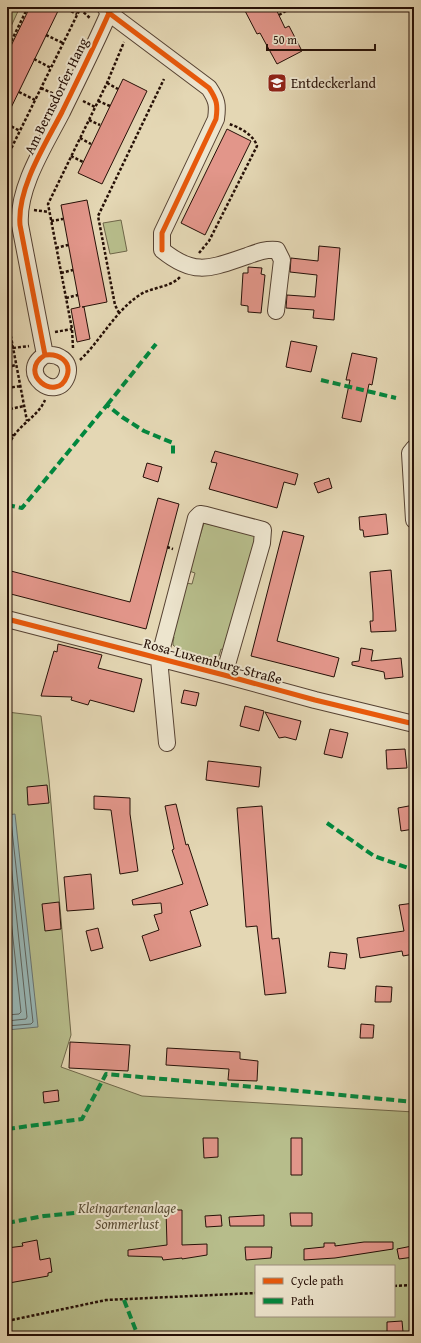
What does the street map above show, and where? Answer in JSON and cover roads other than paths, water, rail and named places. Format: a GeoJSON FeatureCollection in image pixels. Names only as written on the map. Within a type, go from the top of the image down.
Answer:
{"type":"FeatureCollection","features":[{"type":"Feature","properties":{"kind":"street","name":"Am Bernsdorfer Hang"},"geometry":{"type":"LineString","coordinates":[[45,355],[20,225],[20,209],[23,194],[31,174],[86,64],[107,10],[209,88],[216,99],[218,108],[216,120],[162,233],[162,250],[174,260],[197,268],[212,267],[266,249],[277,250],[282,260],[276,311]]}},
{"type":"Feature","properties":{"kind":"street"},"geometry":{"type":"LineString","coordinates":[[45,355],[57,355],[64,360],[68,366],[67,378],[59,386],[46,386],[38,381],[35,370],[36,364],[40,358],[45,355]]}},
{"type":"Feature","properties":{"kind":"street"},"geometry":{"type":"LineString","coordinates":[[414,448],[410,453],[414,520]]}},
{"type":"Feature","properties":{"kind":"street","name":"Rosa-Luxemburg-Straße"},"geometry":{"type":"LineString","coordinates":[[159,659],[196,518],[200,514],[206,515],[263,530],[262,542],[224,675]]}},
{"type":"Feature","properties":{"kind":"street","name":"Rosa-Luxemburg-Straße"},"geometry":{"type":"LineString","coordinates":[[7,619],[315,700],[414,724]]}},
{"type":"Feature","properties":{"kind":"street"},"geometry":{"type":"LineString","coordinates":[[159,659],[167,743]]}},
{"type":"Feature","properties":{"kind":"water"},"geometry":{"type":"Polygon","coordinates":[[[15,814],[38,1027],[7,1030],[7,815],[15,814]]]}},
{"type":"Feature","properties":{"kind":"place","name":"Entdeckerland"},"geometry":{"type":"Point","coordinates":[277,83]}},
{"type":"Feature","properties":{"kind":"park label","name":"Kleingartenanlage Sommerlust"},"geometry":{"type":"Point","coordinates":[127,1216]}}]}
